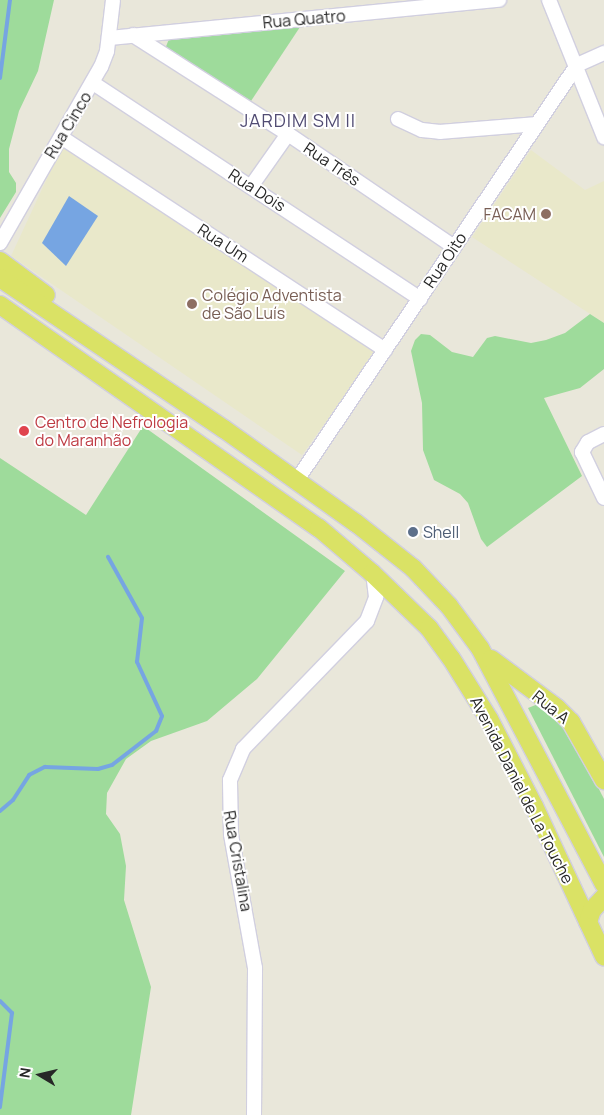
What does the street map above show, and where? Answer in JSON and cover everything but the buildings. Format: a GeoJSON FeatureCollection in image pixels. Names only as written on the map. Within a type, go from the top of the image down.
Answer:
{"type":"FeatureCollection","features":[{"type":"Feature","properties":{"kind":"main road"},"geometry":{"type":"LineString","coordinates":[[0,261],[148,376]]}},
{"type":"Feature","properties":{"kind":"main road","name":"Avenida Daniel de La Touche"},"geometry":{"type":"LineString","coordinates":[[0,278],[148,376],[297,480],[413,568],[449,606],[480,648],[604,884]]}},
{"type":"Feature","properties":{"kind":"main road","name":"Avenida Daniel de La Touche"},"geometry":{"type":"LineString","coordinates":[[0,306],[319,528],[372,573],[429,628],[468,685],[534,806],[604,956]]}},
{"type":"Feature","properties":{"kind":"main road"},"geometry":{"type":"LineString","coordinates":[[0,314],[64,351]]}},
{"type":"Feature","properties":{"kind":"main road","name":"Rua A"},"geometry":{"type":"LineString","coordinates":[[480,648],[502,670],[557,708],[571,722],[604,780]]}},
{"type":"Feature","properties":{"kind":"main road"},"geometry":{"type":"LineString","coordinates":[[588,922],[592,910],[604,897]]}},
{"type":"Feature","properties":{"kind":"street","name":"Rua Cinco"},"geometry":{"type":"LineString","coordinates":[[0,243],[93,84],[109,38],[113,0]]}},
{"type":"Feature","properties":{"kind":"street","name":"Rua Quatro"},"geometry":{"type":"LineString","coordinates":[[109,38],[133,34],[499,0]]}},
{"type":"Feature","properties":{"kind":"street"},"geometry":{"type":"LineString","coordinates":[[549,0],[577,65],[604,138]]}},
{"type":"Feature","properties":{"kind":"street","name":"Rua Três"},"geometry":{"type":"LineString","coordinates":[[133,34],[288,134],[454,247]]}},
{"type":"Feature","properties":{"kind":"street"},"geometry":{"type":"LineString","coordinates":[[577,65],[604,53]]}},
{"type":"Feature","properties":{"kind":"street","name":"Rua Oito"},"geometry":{"type":"LineString","coordinates":[[297,480],[577,65]]}},
{"type":"Feature","properties":{"kind":"street","name":"Rua Dois"},"geometry":{"type":"LineString","coordinates":[[93,84],[252,186],[420,299]]}},
{"type":"Feature","properties":{"kind":"street"},"geometry":{"type":"LineString","coordinates":[[398,119],[422,130],[440,132],[537,124]]}},
{"type":"Feature","properties":{"kind":"street"},"geometry":{"type":"LineString","coordinates":[[252,186],[288,134]]}},
{"type":"Feature","properties":{"kind":"street","name":"Rua Um"},"geometry":{"type":"LineString","coordinates":[[61,137],[385,350]]}},
{"type":"Feature","properties":{"kind":"street"},"geometry":{"type":"LineString","coordinates":[[604,434],[584,445],[582,455],[604,498]]}},
{"type":"Feature","properties":{"kind":"street","name":"Rua Cristalina"},"geometry":{"type":"LineString","coordinates":[[254,1115],[256,968],[229,819],[230,780],[243,749],[367,621],[377,591],[372,573]]}},
{"type":"Feature","properties":{"kind":"shaded area","name":"Colégio Adventista de São Luís"},"geometry":{"type":"Polygon","coordinates":[[[62,146],[376,352],[302,455],[11,256],[62,146]]]}},
{"type":"Feature","properties":{"kind":"shaded area","name":"FACAM"},"geometry":{"type":"Polygon","coordinates":[[[531,150],[585,190],[604,181],[604,323],[472,237],[531,150]]]}},
{"type":"Feature","properties":{"kind":"green space"},"geometry":{"type":"Polygon","coordinates":[[[0,0],[54,0],[38,71],[19,111],[9,149],[9,172],[16,183],[16,192],[0,218],[0,0]]]}},
{"type":"Feature","properties":{"kind":"green space"},"geometry":{"type":"Polygon","coordinates":[[[300,27],[251,101],[165,49],[169,39],[176,37],[300,27]]]}},
{"type":"Feature","properties":{"kind":"green space"},"geometry":{"type":"Polygon","coordinates":[[[590,314],[604,323],[604,369],[580,388],[544,398],[582,476],[487,547],[481,539],[468,503],[460,494],[434,480],[423,450],[422,403],[411,351],[415,340],[421,334],[430,335],[452,352],[473,357],[487,338],[495,336],[531,343],[546,340],[565,333],[590,314]]]}},
{"type":"Feature","properties":{"kind":"green space"},"geometry":{"type":"Polygon","coordinates":[[[143,426],[345,571],[257,679],[207,721],[151,741],[126,759],[107,793],[106,814],[120,834],[126,866],[124,900],[151,987],[131,1115],[0,1115],[0,458],[86,515],[143,426]]]}},
{"type":"Feature","properties":{"kind":"green space"},"geometry":{"type":"Polygon","coordinates":[[[543,702],[572,736],[604,799],[604,857],[528,708],[543,702]]]}},
{"type":"Feature","properties":{"kind":"water"},"geometry":{"type":"Polygon","coordinates":[[[69,196],[98,216],[66,266],[42,243],[69,196]]]}},
{"type":"Feature","properties":{"kind":"waterway"},"geometry":{"type":"LineString","coordinates":[[0,78],[10,0]]}},
{"type":"Feature","properties":{"kind":"waterway"},"geometry":{"type":"LineString","coordinates":[[0,811],[13,800],[29,775],[45,767],[98,769],[112,765],[156,731],[162,716],[137,662],[142,618],[108,557]]}},
{"type":"Feature","properties":{"kind":"waterway"},"geometry":{"type":"LineString","coordinates":[[0,1001],[12,1013],[0,1107]]}},
{"type":"Feature","properties":{"kind":"place","name":"FACAM"},"geometry":{"type":"Point","coordinates":[546,214]}},
{"type":"Feature","properties":{"kind":"place","name":"Colégio Adventista de São Luís"},"geometry":{"type":"Point","coordinates":[192,304]}},
{"type":"Feature","properties":{"kind":"place","name":"Centro de Nefrologia do Maranhão"},"geometry":{"type":"Point","coordinates":[24,431]}},
{"type":"Feature","properties":{"kind":"place","name":"Shell"},"geometry":{"type":"Point","coordinates":[413,532]}},
{"type":"Feature","properties":{"kind":"district","name":"JARDIM SM II"},"geometry":{"type":"Point","coordinates":[298,120]}}]}
